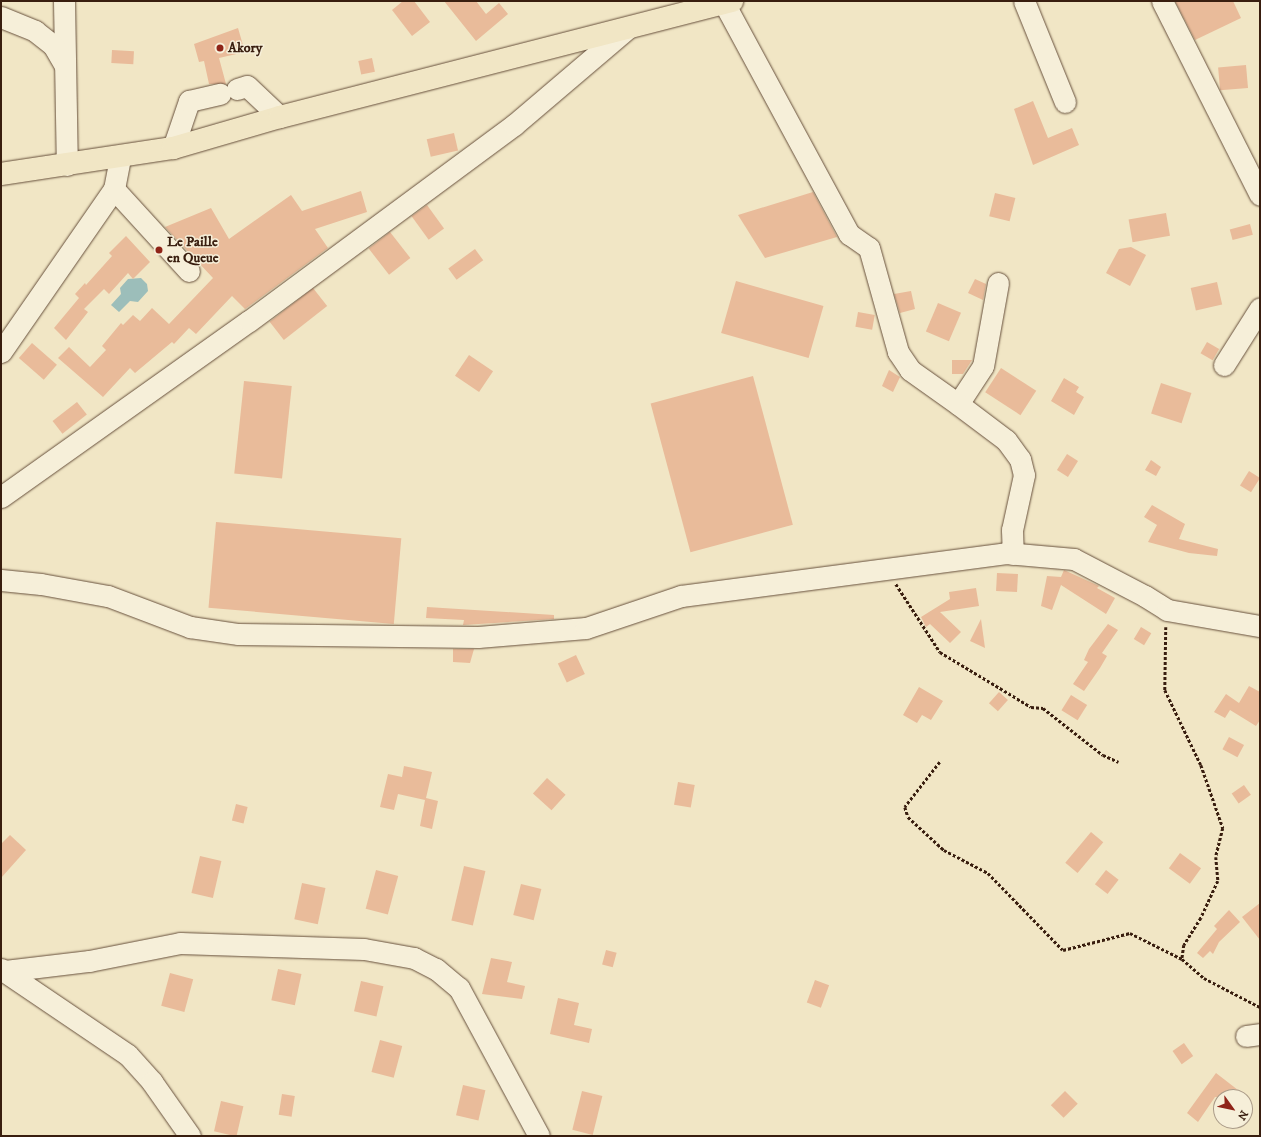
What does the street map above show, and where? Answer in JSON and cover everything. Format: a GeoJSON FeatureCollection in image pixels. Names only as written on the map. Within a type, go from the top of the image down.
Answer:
{"type":"FeatureCollection","features":[{"type":"Feature","properties":{"kind":"main road"},"geometry":{"type":"LineString","coordinates":[[1,174],[173,148],[280,116],[629,27],[687,6],[728,2]]}},
{"type":"Feature","properties":{"kind":"street"},"geometry":{"type":"LineString","coordinates":[[64,1],[67,165]]}},
{"type":"Feature","properties":{"kind":"street"},"geometry":{"type":"LineString","coordinates":[[1024,1],[1065,102]]}},
{"type":"Feature","properties":{"kind":"street"},"geometry":{"type":"LineString","coordinates":[[1162,1],[1260,196]]}},
{"type":"Feature","properties":{"kind":"street"},"geometry":{"type":"LineString","coordinates":[[728,2],[849,234],[869,248],[898,352],[910,370],[1006,440],[1020,459],[1024,475],[1012,530],[1013,554]]}},
{"type":"Feature","properties":{"kind":"street"},"geometry":{"type":"LineString","coordinates":[[1,17],[35,31],[53,45],[65,66]]}},
{"type":"Feature","properties":{"kind":"street"},"geometry":{"type":"LineString","coordinates":[[1,497],[249,322],[514,125],[629,27]]}},
{"type":"Feature","properties":{"kind":"street"},"geometry":{"type":"LineString","coordinates":[[173,148],[190,101],[247,86],[280,116]]}},
{"type":"Feature","properties":{"kind":"street"},"geometry":{"type":"LineString","coordinates":[[1,352],[114,189],[120,157]]}},
{"type":"Feature","properties":{"kind":"street"},"geometry":{"type":"LineString","coordinates":[[114,189],[189,271]]}},
{"type":"Feature","properties":{"kind":"street"},"geometry":{"type":"LineString","coordinates":[[958,404],[983,366],[998,283]]}},
{"type":"Feature","properties":{"kind":"street"},"geometry":{"type":"LineString","coordinates":[[1224,364],[1260,308]]}},
{"type":"Feature","properties":{"kind":"street"},"geometry":{"type":"LineString","coordinates":[[1,580],[41,584],[108,596],[190,627],[238,634],[478,637],[586,628],[681,596],[1013,554],[1074,559],[1145,596],[1166,610],[1260,626]]}},
{"type":"Feature","properties":{"kind":"street"},"geometry":{"type":"LineString","coordinates":[[3,970],[89,961],[180,943],[364,949],[414,958],[436,969],[459,988],[540,1136]]}},
{"type":"Feature","properties":{"kind":"street"},"geometry":{"type":"LineString","coordinates":[[3,970],[128,1055],[152,1082],[187,1134]]}},
{"type":"Feature","properties":{"kind":"path"},"geometry":{"type":"LineString","coordinates":[[886,569],[940,652],[1030,707],[1043,708],[1103,755],[1119,762]]}},
{"type":"Feature","properties":{"kind":"path"},"geometry":{"type":"LineString","coordinates":[[1166,610],[1164,690],[1201,765],[1223,828],[1216,857],[1218,881],[1201,918],[1184,945],[1182,959]]}},
{"type":"Feature","properties":{"kind":"path"},"geometry":{"type":"LineString","coordinates":[[940,762],[905,808],[908,817],[944,850],[988,873],[1063,950],[1130,933],[1182,959],[1204,978],[1260,1007]]}},
{"type":"Feature","properties":{"kind":"water"},"geometry":{"type":"Polygon","coordinates":[[[141,278],[147,284],[148,291],[138,302],[130,301],[119,312],[111,305],[121,294],[120,288],[128,279],[141,278]]]}},
{"type":"Feature","properties":{"kind":"building"},"geometry":{"type":"Polygon","coordinates":[[[403,1],[414,1],[430,22],[412,36],[392,10],[403,1]]]}},
{"type":"Feature","properties":{"kind":"building"},"geometry":{"type":"Polygon","coordinates":[[[444,1],[476,1],[486,14],[499,3],[508,14],[476,41],[444,1]]]}},
{"type":"Feature","properties":{"kind":"building"},"geometry":{"type":"Polygon","coordinates":[[[1175,1],[1233,1],[1241,18],[1195,40],[1175,1]]]}},
{"type":"Feature","properties":{"kind":"building","name":"Akory"},"geometry":{"type":"Polygon","coordinates":[[[238,28],[245,52],[219,58],[226,84],[209,84],[204,61],[199,62],[194,44],[238,28]]]}},
{"type":"Feature","properties":{"kind":"building"},"geometry":{"type":"Polygon","coordinates":[[[112,50],[134,51],[133,64],[111,63],[112,50]]]}},
{"type":"Feature","properties":{"kind":"building"},"geometry":{"type":"Polygon","coordinates":[[[372,58],[375,72],[361,75],[358,61],[372,58]]]}},
{"type":"Feature","properties":{"kind":"building"},"geometry":{"type":"Polygon","coordinates":[[[1246,65],[1248,88],[1220,90],[1218,67],[1246,65]]]}},
{"type":"Feature","properties":{"kind":"building"},"geometry":{"type":"Polygon","coordinates":[[[1033,101],[1048,138],[1072,128],[1079,145],[1033,165],[1014,109],[1033,101]]]}},
{"type":"Feature","properties":{"kind":"building"},"geometry":{"type":"Polygon","coordinates":[[[454,133],[458,151],[431,157],[427,139],[454,133]]]}},
{"type":"Feature","properties":{"kind":"building"},"geometry":{"type":"Polygon","coordinates":[[[361,191],[367,212],[315,229],[328,248],[245,309],[232,296],[196,334],[189,328],[174,344],[172,342],[135,373],[130,368],[103,397],[58,358],[69,347],[90,367],[106,350],[102,346],[121,323],[123,325],[133,315],[140,321],[152,308],[169,324],[213,278],[165,227],[211,208],[229,239],[291,195],[302,211],[361,191]]]}},
{"type":"Feature","properties":{"kind":"building"},"geometry":{"type":"Polygon","coordinates":[[[813,192],[837,237],[765,258],[738,215],[813,192]]]}},
{"type":"Feature","properties":{"kind":"building"},"geometry":{"type":"Polygon","coordinates":[[[995,193],[1015,198],[1010,221],[989,216],[995,193]]]}},
{"type":"Feature","properties":{"kind":"building"},"geometry":{"type":"Polygon","coordinates":[[[427,205],[444,228],[429,240],[412,216],[427,205]]]}},
{"type":"Feature","properties":{"kind":"building"},"geometry":{"type":"Polygon","coordinates":[[[1166,213],[1170,236],[1133,242],[1129,220],[1166,213]]]}},
{"type":"Feature","properties":{"kind":"building"},"geometry":{"type":"Polygon","coordinates":[[[1250,224],[1253,235],[1233,240],[1230,229],[1250,224]]]}},
{"type":"Feature","properties":{"kind":"building"},"geometry":{"type":"Polygon","coordinates":[[[390,232],[410,258],[389,275],[369,249],[390,232]]]}},
{"type":"Feature","properties":{"kind":"building"},"geometry":{"type":"Polygon","coordinates":[[[126,236],[150,262],[133,279],[128,273],[109,294],[104,289],[84,309],[88,312],[66,340],[54,328],[79,298],[75,294],[85,283],[86,285],[112,256],[109,253],[126,236]]]}},
{"type":"Feature","properties":{"kind":"building"},"geometry":{"type":"Polygon","coordinates":[[[1131,247],[1146,255],[1130,286],[1106,273],[1119,249],[1131,247]]]}},
{"type":"Feature","properties":{"kind":"building"},"geometry":{"type":"Polygon","coordinates":[[[475,249],[483,260],[457,280],[448,268],[475,249]]]}},
{"type":"Feature","properties":{"kind":"building"},"geometry":{"type":"Polygon","coordinates":[[[975,279],[986,284],[983,300],[968,293],[975,279]]]}},
{"type":"Feature","properties":{"kind":"building"},"geometry":{"type":"Polygon","coordinates":[[[736,281],[823,306],[809,358],[721,333],[736,281]]]}},
{"type":"Feature","properties":{"kind":"building"},"geometry":{"type":"Polygon","coordinates":[[[1217,282],[1222,304],[1196,310],[1191,288],[1217,282]]]}},
{"type":"Feature","properties":{"kind":"building"},"geometry":{"type":"Polygon","coordinates":[[[313,288],[327,306],[284,340],[270,322],[313,288]]]}},
{"type":"Feature","properties":{"kind":"building"},"geometry":{"type":"Polygon","coordinates":[[[911,291],[915,309],[900,313],[894,294],[911,291]]]}},
{"type":"Feature","properties":{"kind":"building"},"geometry":{"type":"Polygon","coordinates":[[[938,303],[961,313],[949,341],[926,332],[938,303]]]}},
{"type":"Feature","properties":{"kind":"building"},"geometry":{"type":"Polygon","coordinates":[[[858,312],[875,315],[872,330],[855,327],[858,312]]]}},
{"type":"Feature","properties":{"kind":"building"},"geometry":{"type":"Polygon","coordinates":[[[1207,342],[1219,349],[1213,360],[1200,353],[1207,342]]]}},
{"type":"Feature","properties":{"kind":"building"},"geometry":{"type":"Polygon","coordinates":[[[32,343],[57,365],[44,380],[19,358],[32,343]]]}},
{"type":"Feature","properties":{"kind":"building"},"geometry":{"type":"Polygon","coordinates":[[[469,355],[493,371],[479,392],[455,376],[469,355]]]}},
{"type":"Feature","properties":{"kind":"building"},"geometry":{"type":"Polygon","coordinates":[[[952,360],[972,360],[963,374],[952,374],[952,360]]]}},
{"type":"Feature","properties":{"kind":"building"},"geometry":{"type":"Polygon","coordinates":[[[1001,368],[1036,391],[1020,415],[985,392],[1001,368]]]}},
{"type":"Feature","properties":{"kind":"building"},"geometry":{"type":"Polygon","coordinates":[[[889,370],[900,377],[893,392],[882,386],[889,370]]]}},
{"type":"Feature","properties":{"kind":"building"},"geometry":{"type":"Polygon","coordinates":[[[753,376],[793,525],[690,552],[651,403],[753,376]]]}},
{"type":"Feature","properties":{"kind":"building"},"geometry":{"type":"Polygon","coordinates":[[[1064,378],[1079,387],[1076,392],[1084,397],[1074,415],[1051,401],[1064,378]]]}},
{"type":"Feature","properties":{"kind":"building"},"geometry":{"type":"Polygon","coordinates":[[[244,381],[292,386],[282,479],[234,473],[244,381]]]}},
{"type":"Feature","properties":{"kind":"building"},"geometry":{"type":"Polygon","coordinates":[[[1161,383],[1191,393],[1182,423],[1151,413],[1161,383]]]}},
{"type":"Feature","properties":{"kind":"building"},"geometry":{"type":"Polygon","coordinates":[[[77,402],[87,415],[62,434],[53,421],[77,402]]]}},
{"type":"Feature","properties":{"kind":"building"},"geometry":{"type":"Polygon","coordinates":[[[1067,454],[1078,461],[1068,477],[1057,470],[1067,454]]]}},
{"type":"Feature","properties":{"kind":"building"},"geometry":{"type":"Polygon","coordinates":[[[1151,460],[1161,467],[1156,476],[1145,470],[1151,460]]]}},
{"type":"Feature","properties":{"kind":"building"},"geometry":{"type":"Polygon","coordinates":[[[1249,471],[1260,478],[1251,492],[1240,485],[1249,471]]]}},
{"type":"Feature","properties":{"kind":"building"},"geometry":{"type":"Polygon","coordinates":[[[1152,505],[1185,524],[1179,539],[1218,549],[1217,556],[1189,553],[1148,542],[1157,525],[1144,517],[1152,505]]]}},
{"type":"Feature","properties":{"kind":"building"},"geometry":{"type":"Polygon","coordinates":[[[216,522],[401,538],[394,624],[209,608],[216,522]]]}},
{"type":"Feature","properties":{"kind":"building"},"geometry":{"type":"Polygon","coordinates":[[[1064,570],[1099,586],[1097,588],[1115,598],[1106,614],[1061,585],[1052,610],[1041,606],[1047,576],[1061,577],[1064,570]]]}},
{"type":"Feature","properties":{"kind":"building"},"geometry":{"type":"Polygon","coordinates":[[[997,573],[1018,574],[1017,592],[996,591],[997,573]]]}},
{"type":"Feature","properties":{"kind":"building"},"geometry":{"type":"Polygon","coordinates":[[[976,588],[979,606],[940,612],[961,632],[950,643],[930,624],[926,627],[921,617],[950,599],[949,592],[976,588]]]}},
{"type":"Feature","properties":{"kind":"building"},"geometry":{"type":"Polygon","coordinates":[[[427,607],[554,615],[554,619],[463,625],[464,620],[426,618],[427,607]]]}},
{"type":"Feature","properties":{"kind":"building"},"geometry":{"type":"Polygon","coordinates":[[[981,619],[985,648],[970,641],[981,619]]]}},
{"type":"Feature","properties":{"kind":"building"},"geometry":{"type":"Polygon","coordinates":[[[1108,624],[1118,630],[1102,653],[1107,656],[1084,691],[1073,684],[1088,662],[1084,660],[1089,649],[1108,624]]]}},
{"type":"Feature","properties":{"kind":"building"},"geometry":{"type":"Polygon","coordinates":[[[1141,627],[1151,633],[1144,645],[1134,639],[1141,627]]]}},
{"type":"Feature","properties":{"kind":"building"},"geometry":{"type":"Polygon","coordinates":[[[453,649],[474,649],[470,663],[453,662],[453,649]]]}},
{"type":"Feature","properties":{"kind":"building"},"geometry":{"type":"Polygon","coordinates":[[[576,655],[585,674],[567,682],[558,663],[576,655]]]}},
{"type":"Feature","properties":{"kind":"building"},"geometry":{"type":"Polygon","coordinates":[[[1249,686],[1260,692],[1260,720],[1256,726],[1230,710],[1225,718],[1214,712],[1226,694],[1239,703],[1249,686]]]}},
{"type":"Feature","properties":{"kind":"building"},"geometry":{"type":"Polygon","coordinates":[[[919,687],[943,701],[931,720],[922,715],[917,723],[903,715],[919,687]]]}},
{"type":"Feature","properties":{"kind":"building"},"geometry":{"type":"Polygon","coordinates":[[[999,692],[1008,700],[998,711],[989,703],[999,692]]]}},
{"type":"Feature","properties":{"kind":"building"},"geometry":{"type":"Polygon","coordinates":[[[1071,695],[1087,705],[1078,720],[1061,710],[1071,695]]]}},
{"type":"Feature","properties":{"kind":"building"},"geometry":{"type":"Polygon","coordinates":[[[1229,737],[1244,745],[1237,757],[1222,749],[1229,737]]]}},
{"type":"Feature","properties":{"kind":"building"},"geometry":{"type":"Polygon","coordinates":[[[404,766],[432,772],[426,798],[438,801],[432,829],[420,826],[425,800],[398,794],[394,810],[380,807],[388,774],[402,777],[404,766]]]}},
{"type":"Feature","properties":{"kind":"building"},"geometry":{"type":"Polygon","coordinates":[[[547,778],[566,795],[552,810],[533,794],[547,778]]]}},
{"type":"Feature","properties":{"kind":"building"},"geometry":{"type":"Polygon","coordinates":[[[678,782],[695,785],[691,808],[674,805],[678,782]]]}},
{"type":"Feature","properties":{"kind":"building"},"geometry":{"type":"Polygon","coordinates":[[[1244,785],[1251,795],[1239,803],[1232,794],[1244,785]]]}},
{"type":"Feature","properties":{"kind":"building"},"geometry":{"type":"Polygon","coordinates":[[[236,804],[248,807],[244,823],[232,820],[236,804]]]}},
{"type":"Feature","properties":{"kind":"building"},"geometry":{"type":"Polygon","coordinates":[[[1091,832],[1103,842],[1078,873],[1065,863],[1091,832]]]}},
{"type":"Feature","properties":{"kind":"building"},"geometry":{"type":"Polygon","coordinates":[[[10,835],[26,850],[1,878],[1,844],[10,835]]]}},
{"type":"Feature","properties":{"kind":"building"},"geometry":{"type":"Polygon","coordinates":[[[1180,853],[1201,868],[1190,884],[1169,868],[1180,853]]]}},
{"type":"Feature","properties":{"kind":"building"},"geometry":{"type":"Polygon","coordinates":[[[200,856],[221,861],[213,898],[191,893],[200,856]]]}},
{"type":"Feature","properties":{"kind":"building"},"geometry":{"type":"Polygon","coordinates":[[[464,866],[485,871],[473,926],[451,921],[464,866]]]}},
{"type":"Feature","properties":{"kind":"building"},"geometry":{"type":"Polygon","coordinates":[[[376,870],[398,876],[388,915],[366,909],[376,870]]]}},
{"type":"Feature","properties":{"kind":"building"},"geometry":{"type":"Polygon","coordinates":[[[1106,870],[1119,880],[1108,894],[1095,884],[1106,870]]]}},
{"type":"Feature","properties":{"kind":"building"},"geometry":{"type":"Polygon","coordinates":[[[302,883],[325,888],[318,924],[294,919],[302,883]]]}},
{"type":"Feature","properties":{"kind":"building"},"geometry":{"type":"Polygon","coordinates":[[[521,884],[541,889],[534,920],[513,915],[521,884]]]}},
{"type":"Feature","properties":{"kind":"building"},"geometry":{"type":"Polygon","coordinates":[[[1260,903],[1260,940],[1242,917],[1260,903]]]}},
{"type":"Feature","properties":{"kind":"building"},"geometry":{"type":"Polygon","coordinates":[[[1229,910],[1240,922],[1219,942],[1213,954],[1210,951],[1203,958],[1197,953],[1217,929],[1214,926],[1229,910]]]}},
{"type":"Feature","properties":{"kind":"building"},"geometry":{"type":"Polygon","coordinates":[[[606,950],[617,953],[613,967],[602,964],[606,950]]]}},
{"type":"Feature","properties":{"kind":"building"},"geometry":{"type":"Polygon","coordinates":[[[491,958],[512,962],[507,982],[525,986],[522,999],[482,994],[491,958]]]}},
{"type":"Feature","properties":{"kind":"building"},"geometry":{"type":"Polygon","coordinates":[[[278,969],[301,974],[295,1005],[271,1000],[278,969]]]}},
{"type":"Feature","properties":{"kind":"building"},"geometry":{"type":"Polygon","coordinates":[[[170,973],[193,979],[184,1012],[161,1006],[170,973]]]}},
{"type":"Feature","properties":{"kind":"building"},"geometry":{"type":"Polygon","coordinates":[[[815,980],[829,985],[821,1008],[807,1003],[815,980]]]}},
{"type":"Feature","properties":{"kind":"building"},"geometry":{"type":"Polygon","coordinates":[[[361,981],[383,986],[376,1016],[354,1011],[361,981]]]}},
{"type":"Feature","properties":{"kind":"building"},"geometry":{"type":"Polygon","coordinates":[[[558,998],[579,1003],[574,1025],[592,1029],[589,1043],[550,1034],[558,998]]]}},
{"type":"Feature","properties":{"kind":"building"},"geometry":{"type":"Polygon","coordinates":[[[380,1040],[402,1046],[394,1078],[371,1072],[380,1040]]]}},
{"type":"Feature","properties":{"kind":"building"},"geometry":{"type":"Polygon","coordinates":[[[1184,1043],[1193,1056],[1182,1064],[1173,1051],[1184,1043]]]}},
{"type":"Feature","properties":{"kind":"building"},"geometry":{"type":"Polygon","coordinates":[[[1216,1073],[1237,1089],[1213,1089],[1213,1100],[1198,1122],[1187,1113],[1216,1073]]]}},
{"type":"Feature","properties":{"kind":"building"},"geometry":{"type":"Polygon","coordinates":[[[463,1085],[485,1090],[478,1120],[456,1115],[463,1085]]]}},
{"type":"Feature","properties":{"kind":"building"},"geometry":{"type":"Polygon","coordinates":[[[582,1091],[602,1096],[593,1135],[572,1130],[582,1091]]]}},
{"type":"Feature","properties":{"kind":"building"},"geometry":{"type":"Polygon","coordinates":[[[1065,1091],[1078,1104],[1064,1118],[1051,1105],[1065,1091]]]}},
{"type":"Feature","properties":{"kind":"building"},"geometry":{"type":"Polygon","coordinates":[[[282,1094],[295,1096],[292,1117],[279,1115],[282,1094]]]}},
{"type":"Feature","properties":{"kind":"building"},"geometry":{"type":"Polygon","coordinates":[[[221,1101],[243,1106],[237,1136],[214,1131],[221,1101]]]}},
{"type":"Feature","properties":{"kind":"place","name":"Akory"},"geometry":{"type":"Point","coordinates":[220,48]}},
{"type":"Feature","properties":{"kind":"place","name":"Le Paille en Queue"},"geometry":{"type":"Point","coordinates":[159,250]}}]}
